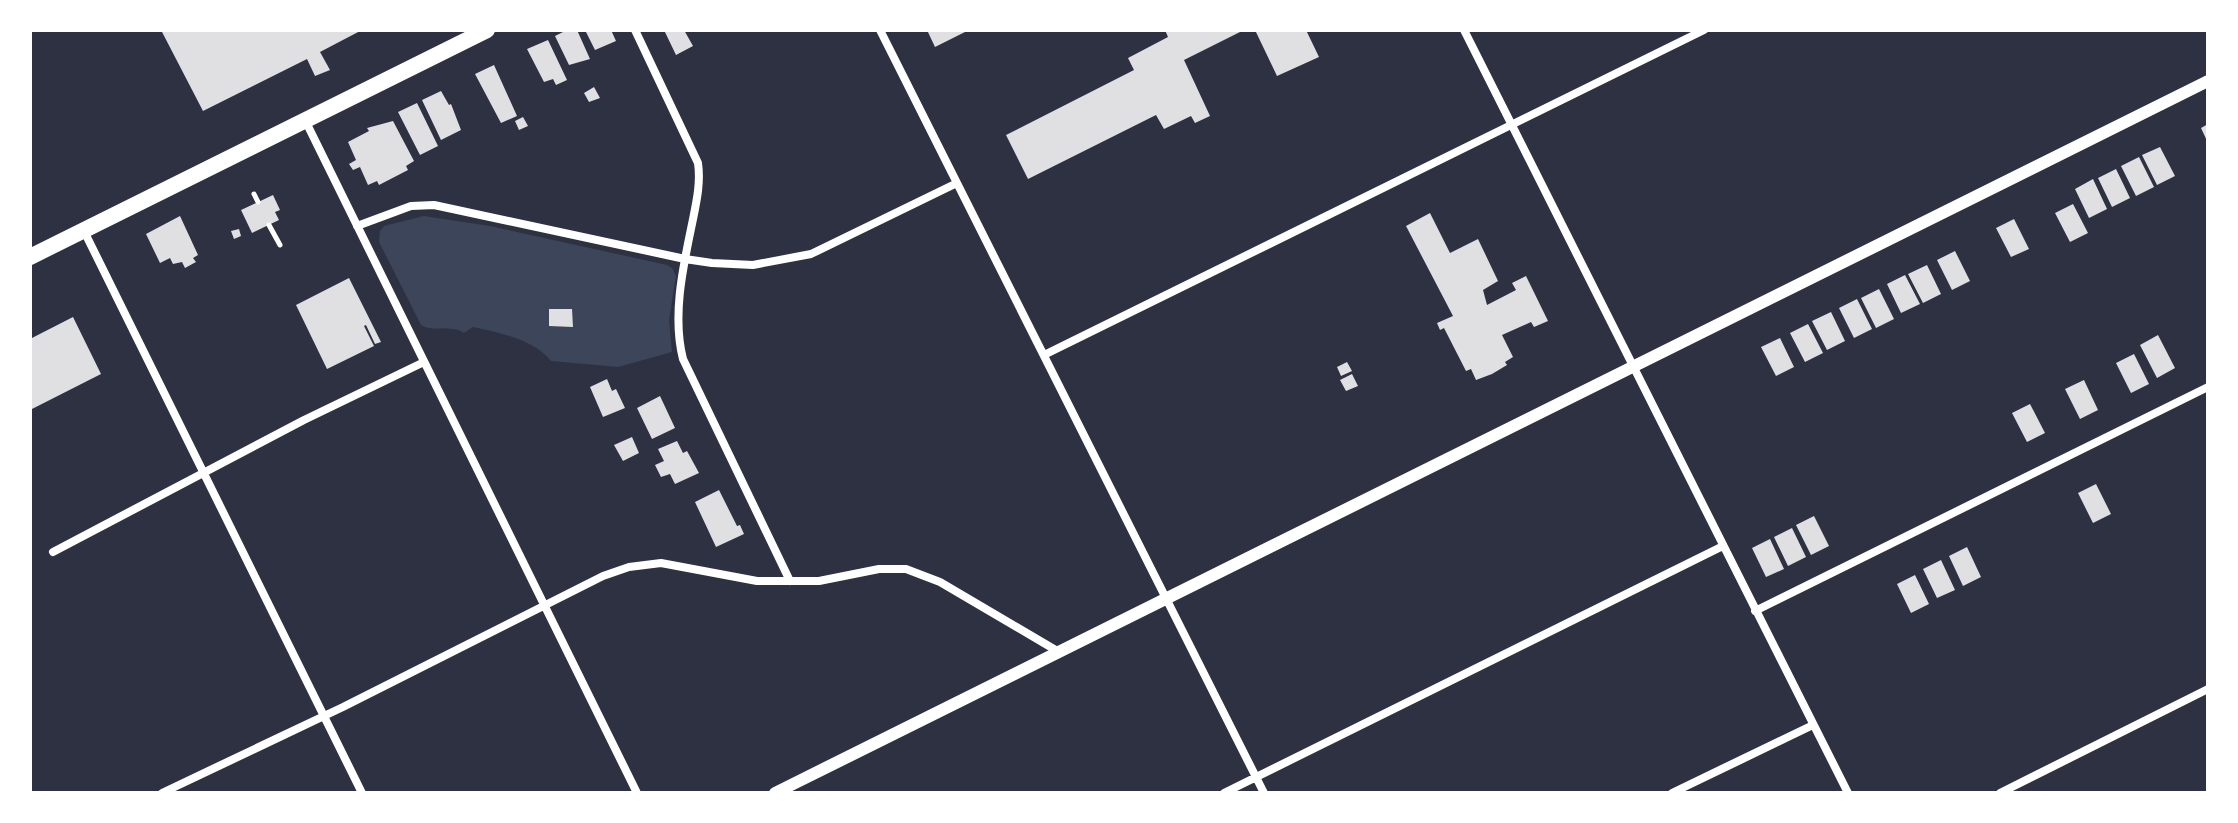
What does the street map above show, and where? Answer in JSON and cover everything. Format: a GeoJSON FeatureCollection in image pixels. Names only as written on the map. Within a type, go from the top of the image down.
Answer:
{"type":"FeatureCollection","features":[{"type":"Feature","properties":{"kind":"main road"},"geometry":{"type":"LineString","coordinates":[[30,257],[487,30]]}},
{"type":"Feature","properties":{"kind":"street"},"geometry":{"type":"LineString","coordinates":[[635,30],[698,163],[699,185],[685,259],[678,322],[683,359],[790,581]]}},
{"type":"Feature","properties":{"kind":"street"},"geometry":{"type":"LineString","coordinates":[[880,30],[1264,793]]}},
{"type":"Feature","properties":{"kind":"street"},"geometry":{"type":"LineString","coordinates":[[1464,30],[1848,793]]}},
{"type":"Feature","properties":{"kind":"street"},"geometry":{"type":"LineString","coordinates":[[1044,355],[1704,30]]}},
{"type":"Feature","properties":{"kind":"street"},"geometry":{"type":"LineString","coordinates":[[775,793],[2208,81]]}},
{"type":"Feature","properties":{"kind":"street"},"geometry":{"type":"LineString","coordinates":[[305,120],[637,793]]}},
{"type":"Feature","properties":{"kind":"street"},"geometry":{"type":"LineString","coordinates":[[357,226],[411,206],[434,205],[685,259],[735,265],[793,259],[829,246],[957,183]]}},
{"type":"Feature","properties":{"kind":"street"},"geometry":{"type":"LineString","coordinates":[[83,230],[362,793]]}},
{"type":"Feature","properties":{"kind":"street"},"geometry":{"type":"LineString","coordinates":[[53,552],[312,416],[424,362]]}},
{"type":"Feature","properties":{"kind":"street"},"geometry":{"type":"LineString","coordinates":[[1755,611],[2208,387]]}},
{"type":"Feature","properties":{"kind":"street"},"geometry":{"type":"LineString","coordinates":[[1224,793],[1723,546]]}},
{"type":"Feature","properties":{"kind":"street"},"geometry":{"type":"LineString","coordinates":[[162,793],[618,569],[649,564],[661,563],[757,581],[840,578],[887,568],[906,569],[940,582],[1059,652]]}},
{"type":"Feature","properties":{"kind":"street"},"geometry":{"type":"LineString","coordinates":[[2000,793],[2208,689]]}},
{"type":"Feature","properties":{"kind":"street"},"geometry":{"type":"LineString","coordinates":[[1672,793],[1813,725]]}},
{"type":"Feature","properties":{"kind":"lane"},"geometry":{"type":"LineString","coordinates":[[254,194],[258,202]]}},
{"type":"Feature","properties":{"kind":"lane"},"geometry":{"type":"LineString","coordinates":[[269,225],[280,245]]}},
{"type":"Feature","properties":{"kind":"shaded area"},"geometry":{"type":"Polygon","coordinates":[[[424,216],[490,226],[667,265],[676,276],[669,320],[672,352],[618,367],[551,361],[535,347],[505,335],[473,327],[464,333],[421,325],[379,242],[384,226],[424,216]]]}},
{"type":"Feature","properties":{"kind":"building"},"geometry":{"type":"Polygon","coordinates":[[[161,30],[362,30],[320,52],[330,70],[315,76],[307,59],[203,111],[161,30]]]}},
{"type":"Feature","properties":{"kind":"building"},"geometry":{"type":"Polygon","coordinates":[[[567,30],[577,30],[590,59],[569,65],[555,36],[567,30]]]}},
{"type":"Feature","properties":{"kind":"building"},"geometry":{"type":"Polygon","coordinates":[[[585,30],[611,30],[616,41],[595,50],[585,30]]]}},
{"type":"Feature","properties":{"kind":"building"},"geometry":{"type":"Polygon","coordinates":[[[664,30],[684,30],[693,46],[676,55],[664,30]]]}},
{"type":"Feature","properties":{"kind":"building"},"geometry":{"type":"Polygon","coordinates":[[[927,30],[969,30],[935,47],[927,30]]]}},
{"type":"Feature","properties":{"kind":"building"},"geometry":{"type":"Polygon","coordinates":[[[1165,30],[1244,30],[1184,60],[1210,116],[1195,123],[1191,116],[1164,129],[1156,115],[1028,179],[1006,135],[1134,70],[1128,58],[1168,37],[1165,30]]]}},
{"type":"Feature","properties":{"kind":"building"},"geometry":{"type":"Polygon","coordinates":[[[1255,30],[1306,30],[1319,57],[1277,76],[1255,30]]]}},
{"type":"Feature","properties":{"kind":"building"},"geometry":{"type":"Polygon","coordinates":[[[548,40],[567,80],[556,85],[553,79],[544,82],[527,49],[548,40]]]}},
{"type":"Feature","properties":{"kind":"building"},"geometry":{"type":"Polygon","coordinates":[[[494,65],[517,116],[501,123],[475,74],[494,65]]]}},
{"type":"Feature","properties":{"kind":"building"},"geometry":{"type":"Polygon","coordinates":[[[594,87],[600,98],[589,102],[584,93],[594,87]]]}},
{"type":"Feature","properties":{"kind":"building"},"geometry":{"type":"Polygon","coordinates":[[[441,91],[451,104],[461,130],[441,140],[422,100],[441,91]]]}},
{"type":"Feature","properties":{"kind":"building"},"geometry":{"type":"Polygon","coordinates":[[[417,103],[438,146],[420,155],[398,112],[417,103]]]}},
{"type":"Feature","properties":{"kind":"building"},"geometry":{"type":"Polygon","coordinates":[[[523,117],[528,126],[519,130],[515,121],[523,117]]]}},
{"type":"Feature","properties":{"kind":"building"},"geometry":{"type":"Polygon","coordinates":[[[393,121],[414,161],[406,166],[408,170],[379,185],[377,181],[368,185],[360,167],[353,170],[349,164],[356,160],[348,142],[369,131],[367,128],[393,121]]]}},
{"type":"Feature","properties":{"kind":"building"},"geometry":{"type":"Polygon","coordinates":[[[2208,124],[2208,143],[2201,128],[2208,124]]]}},
{"type":"Feature","properties":{"kind":"building"},"geometry":{"type":"Polygon","coordinates":[[[2160,147],[2175,176],[2157,185],[2142,155],[2160,147]]]}},
{"type":"Feature","properties":{"kind":"building"},"geometry":{"type":"Polygon","coordinates":[[[2139,157],[2154,187],[2136,196],[2121,166],[2139,157]]]}},
{"type":"Feature","properties":{"kind":"building"},"geometry":{"type":"Polygon","coordinates":[[[2116,169],[2130,198],[2112,207],[2098,178],[2116,169]]]}},
{"type":"Feature","properties":{"kind":"building"},"geometry":{"type":"Polygon","coordinates":[[[2093,179],[2107,209],[2089,218],[2075,189],[2093,179]]]}},
{"type":"Feature","properties":{"kind":"building"},"geometry":{"type":"Polygon","coordinates":[[[273,195],[280,210],[275,212],[279,220],[252,233],[241,210],[273,195]]]}},
{"type":"Feature","properties":{"kind":"building"},"geometry":{"type":"Polygon","coordinates":[[[2073,204],[2088,233],[2070,242],[2055,213],[2073,204]]]}},
{"type":"Feature","properties":{"kind":"building"},"geometry":{"type":"Polygon","coordinates":[[[1430,213],[1450,253],[1478,239],[1498,281],[1483,290],[1487,305],[1516,290],[1512,283],[1526,276],[1548,321],[1534,327],[1531,322],[1502,335],[1513,357],[1505,362],[1507,365],[1476,380],[1471,369],[1466,371],[1444,328],[1440,330],[1437,323],[1453,316],[1406,226],[1430,213]]]}},
{"type":"Feature","properties":{"kind":"building"},"geometry":{"type":"Polygon","coordinates":[[[180,216],[198,255],[193,258],[196,262],[185,268],[182,262],[173,264],[170,258],[160,263],[146,234],[180,216]]]}},
{"type":"Feature","properties":{"kind":"building"},"geometry":{"type":"Polygon","coordinates":[[[2014,219],[2029,249],[2011,257],[1996,228],[2014,219]]]}},
{"type":"Feature","properties":{"kind":"building"},"geometry":{"type":"Polygon","coordinates":[[[239,229],[241,236],[234,239],[231,231],[239,229]]]}},
{"type":"Feature","properties":{"kind":"building"},"geometry":{"type":"Polygon","coordinates":[[[1955,251],[1970,281],[1952,290],[1937,260],[1955,251]]]}},
{"type":"Feature","properties":{"kind":"building"},"geometry":{"type":"Polygon","coordinates":[[[1927,265],[1941,294],[1923,303],[1908,274],[1927,265]]]}},
{"type":"Feature","properties":{"kind":"building"},"geometry":{"type":"Polygon","coordinates":[[[1905,275],[1920,304],[1901,313],[1887,284],[1905,275]]]}},
{"type":"Feature","properties":{"kind":"building"},"geometry":{"type":"Polygon","coordinates":[[[349,278],[381,342],[375,344],[364,326],[374,346],[327,369],[296,305],[349,278]]]}},
{"type":"Feature","properties":{"kind":"building"},"geometry":{"type":"Polygon","coordinates":[[[1879,289],[1894,319],[1876,328],[1861,298],[1879,289]]]}},
{"type":"Feature","properties":{"kind":"building"},"geometry":{"type":"Polygon","coordinates":[[[1857,299],[1872,329],[1854,338],[1839,308],[1857,299]]]}},
{"type":"Feature","properties":{"kind":"building"},"geometry":{"type":"Polygon","coordinates":[[[549,309],[572,309],[573,327],[549,326],[549,309]]]}},
{"type":"Feature","properties":{"kind":"building"},"geometry":{"type":"Polygon","coordinates":[[[1831,312],[1845,341],[1827,350],[1812,321],[1831,312]]]}},
{"type":"Feature","properties":{"kind":"building"},"geometry":{"type":"Polygon","coordinates":[[[73,317],[101,374],[30,410],[30,339],[73,317]]]}},
{"type":"Feature","properties":{"kind":"building"},"geometry":{"type":"Polygon","coordinates":[[[1808,324],[1823,353],[1805,362],[1790,333],[1808,324]]]}},
{"type":"Feature","properties":{"kind":"building"},"geometry":{"type":"Polygon","coordinates":[[[2158,335],[2175,368],[2157,378],[2140,345],[2158,335]]]}},
{"type":"Feature","properties":{"kind":"building"},"geometry":{"type":"Polygon","coordinates":[[[1780,338],[1794,367],[1776,376],[1761,347],[1780,338]]]}},
{"type":"Feature","properties":{"kind":"building"},"geometry":{"type":"Polygon","coordinates":[[[2134,354],[2149,384],[2131,393],[2116,363],[2134,354]]]}},
{"type":"Feature","properties":{"kind":"building"},"geometry":{"type":"Polygon","coordinates":[[[1347,362],[1352,371],[1341,376],[1337,367],[1347,362]]]}},
{"type":"Feature","properties":{"kind":"building"},"geometry":{"type":"Polygon","coordinates":[[[1352,374],[1358,386],[1346,391],[1340,380],[1352,374]]]}},
{"type":"Feature","properties":{"kind":"building"},"geometry":{"type":"Polygon","coordinates":[[[607,379],[625,408],[603,417],[590,387],[607,379]]]}},
{"type":"Feature","properties":{"kind":"building"},"geometry":{"type":"Polygon","coordinates":[[[2084,380],[2098,410],[2080,419],[2065,389],[2084,380]]]}},
{"type":"Feature","properties":{"kind":"building"},"geometry":{"type":"Polygon","coordinates":[[[660,396],[675,428],[652,439],[637,408],[660,396]]]}},
{"type":"Feature","properties":{"kind":"building"},"geometry":{"type":"Polygon","coordinates":[[[2030,404],[2045,433],[2027,442],[2012,413],[2030,404]]]}},
{"type":"Feature","properties":{"kind":"building"},"geometry":{"type":"Polygon","coordinates":[[[632,437],[639,453],[623,461],[614,445],[632,437]]]}},
{"type":"Feature","properties":{"kind":"building"},"geometry":{"type":"Polygon","coordinates":[[[677,441],[683,453],[687,451],[699,473],[675,484],[670,474],[661,477],[655,465],[664,461],[658,449],[677,441]]]}},
{"type":"Feature","properties":{"kind":"building"},"geometry":{"type":"Polygon","coordinates":[[[2096,484],[2111,514],[2093,523],[2078,493],[2096,484]]]}},
{"type":"Feature","properties":{"kind":"building"},"geometry":{"type":"Polygon","coordinates":[[[719,490],[744,534],[716,547],[695,502],[719,490]]]}},
{"type":"Feature","properties":{"kind":"building"},"geometry":{"type":"Polygon","coordinates":[[[1814,516],[1829,546],[1811,555],[1796,525],[1814,516]]]}},
{"type":"Feature","properties":{"kind":"building"},"geometry":{"type":"Polygon","coordinates":[[[1792,528],[1806,557],[1788,566],[1774,537],[1792,528]]]}},
{"type":"Feature","properties":{"kind":"building"},"geometry":{"type":"Polygon","coordinates":[[[1770,539],[1784,569],[1766,577],[1752,548],[1770,539]]]}},
{"type":"Feature","properties":{"kind":"building"},"geometry":{"type":"Polygon","coordinates":[[[1967,547],[1981,577],[1963,586],[1949,556],[1967,547]]]}},
{"type":"Feature","properties":{"kind":"building"},"geometry":{"type":"Polygon","coordinates":[[[1941,560],[1955,590],[1937,598],[1923,569],[1941,560]]]}},
{"type":"Feature","properties":{"kind":"building"},"geometry":{"type":"Polygon","coordinates":[[[1915,575],[1929,604],[1911,613],[1897,584],[1915,575]]]}}]}
